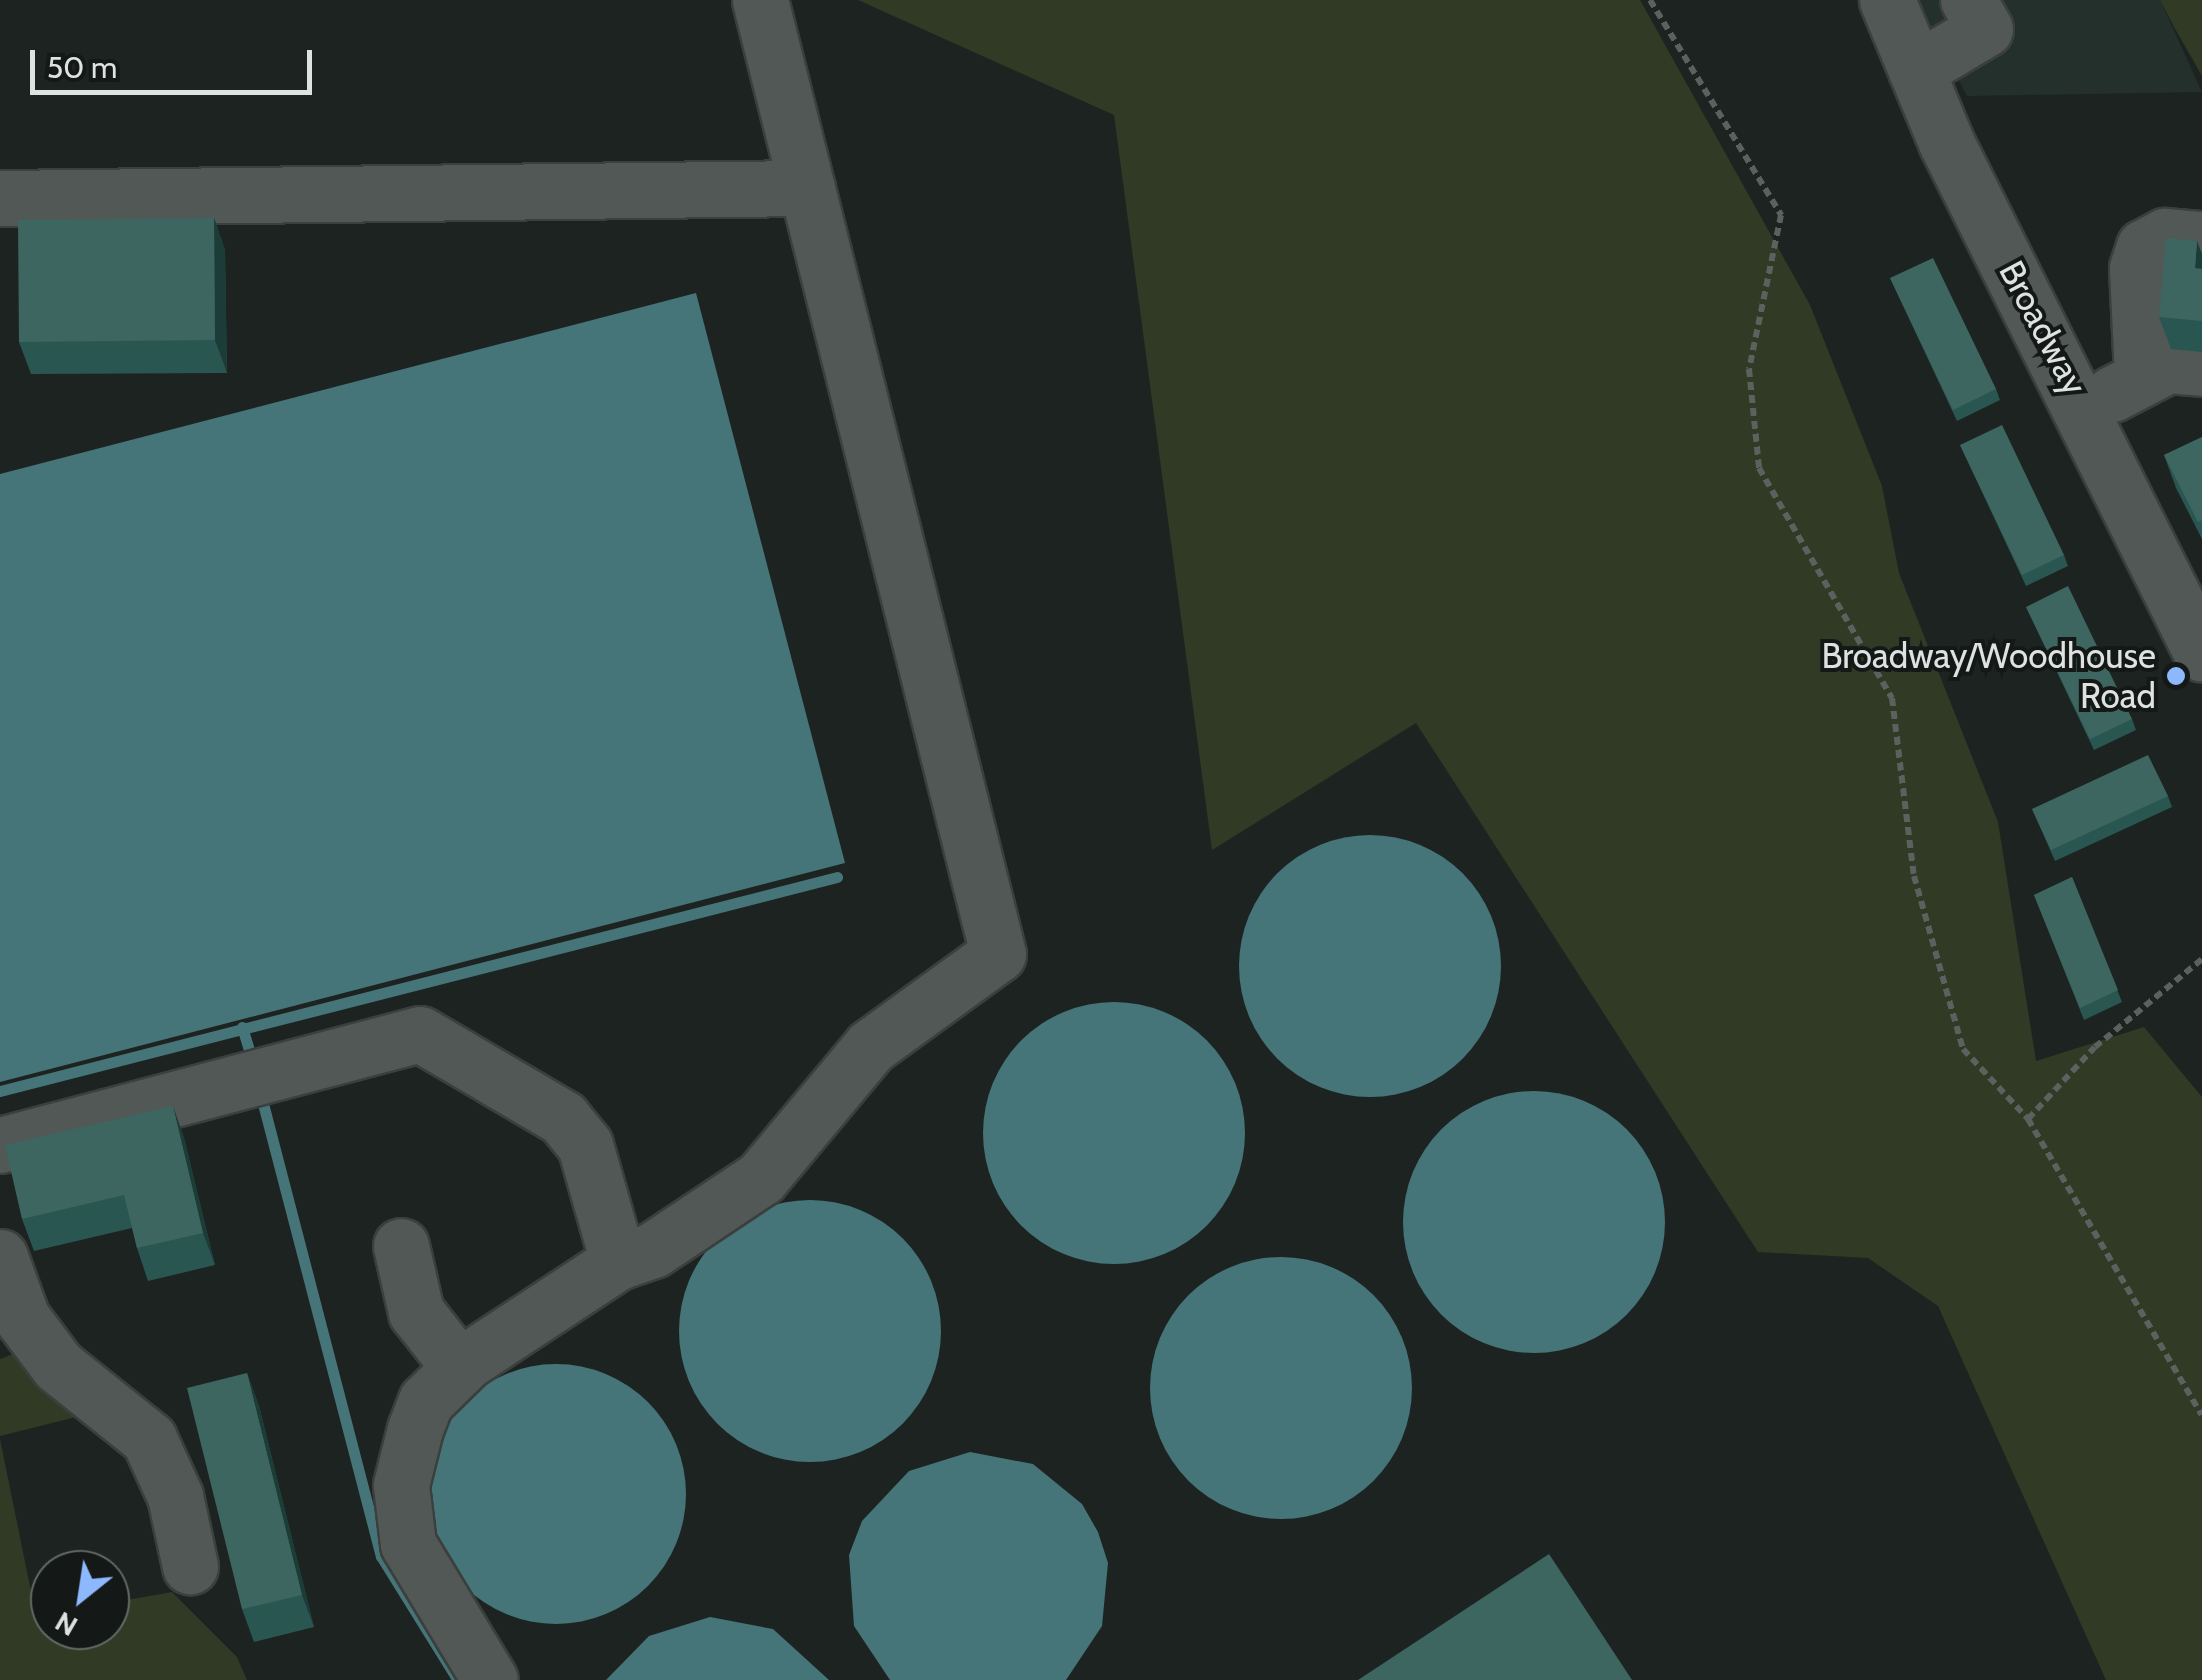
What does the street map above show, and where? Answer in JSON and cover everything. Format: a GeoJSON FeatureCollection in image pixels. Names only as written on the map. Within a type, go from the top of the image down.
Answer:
{"type":"FeatureCollection","features":[{"type":"Feature","properties":{"kind":"street"},"geometry":{"type":"LineString","coordinates":[[490,1680],[419,1571],[400,1512],[414,1429],[460,1368],[618,1262],[653,1250],[761,1178],[870,1047],[998,954],[760,0]]}},
{"type":"Feature","properties":{"kind":"street","name":"Broadway"},"geometry":{"type":"LineString","coordinates":[[1887,0],[1916,70],[2086,410],[2202,654]]}},
{"type":"Feature","properties":{"kind":"street"},"geometry":{"type":"LineString","coordinates":[[1916,70],[1985,28],[1968,0]]}},
{"type":"Feature","properties":{"kind":"street"},"geometry":{"type":"LineString","coordinates":[[0,198],[808,188]]}},
{"type":"Feature","properties":{"kind":"street"},"geometry":{"type":"LineString","coordinates":[[2142,376],[2137,268],[2144,247],[2165,236],[2202,239]]}},
{"type":"Feature","properties":{"kind":"street"},"geometry":{"type":"LineString","coordinates":[[2086,410],[2168,365],[2202,368]]}},
{"type":"Feature","properties":{"kind":"street"},"geometry":{"type":"LineString","coordinates":[[0,1144],[400,1033],[440,1043],[563,1118],[585,1144],[618,1262]]}},
{"type":"Feature","properties":{"kind":"street"},"geometry":{"type":"LineString","coordinates":[[401,1246],[416,1312],[460,1368]]}},
{"type":"Feature","properties":{"kind":"street"},"geometry":{"type":"LineString","coordinates":[[0,1258],[22,1318],[58,1366],[149,1439],[176,1496],[190,1566]]}},
{"type":"Feature","properties":{"kind":"path"},"geometry":{"type":"LineString","coordinates":[[1650,0],[1781,215],[1749,369],[1759,468],[1892,698],[1914,876],[1963,1049],[2028,1119],[2202,1415]]}},
{"type":"Feature","properties":{"kind":"path"},"geometry":{"type":"LineString","coordinates":[[2028,1119],[2095,1048],[2202,959]]}},
{"type":"Feature","properties":{"kind":"shaded area"},"geometry":{"type":"Polygon","coordinates":[[[1917,0],[2160,0],[2202,92],[1967,96],[1917,0]]]}},
{"type":"Feature","properties":{"kind":"green space"},"geometry":{"type":"Polygon","coordinates":[[[858,0],[1640,0],[1810,305],[1882,486],[1899,573],[1998,822],[2036,1061],[2144,1027],[2202,1097],[2202,1680],[2106,1680],[1938,1306],[1868,1258],[1758,1252],[1416,723],[1212,850],[1114,115],[858,0]]]}},
{"type":"Feature","properties":{"kind":"green space"},"geometry":{"type":"Polygon","coordinates":[[[2160,0],[2202,0],[2202,76],[2174,27],[2160,0]]]}},
{"type":"Feature","properties":{"kind":"green space"},"geometry":{"type":"Polygon","coordinates":[[[21,1351],[80,1416],[0,1436],[0,1359],[21,1351]]]}},
{"type":"Feature","properties":{"kind":"green space"},"geometry":{"type":"Polygon","coordinates":[[[0,1439],[30,1586],[30,1650],[130,1650],[130,1599],[172,1592],[237,1657],[247,1680],[0,1680],[0,1439]]]}},
{"type":"Feature","properties":{"kind":"water"},"geometry":{"type":"Polygon","coordinates":[[[696,293],[845,863],[0,1082],[0,474],[696,293]]]}},
{"type":"Feature","properties":{"kind":"water"},"geometry":{"type":"Polygon","coordinates":[[[1370,835],[1420,845],[1443,857],[1462,874],[1479,893],[1491,916],[1501,966],[1491,1016],[1479,1039],[1462,1058],[1443,1075],[1420,1087],[1370,1097],[1320,1087],[1297,1075],[1278,1058],[1261,1039],[1249,1016],[1239,966],[1249,916],[1261,893],[1278,874],[1297,857],[1320,845],[1370,835]]]}},
{"type":"Feature","properties":{"kind":"water"},"geometry":{"type":"Polygon","coordinates":[[[1114,1002],[1164,1012],[1187,1024],[1206,1041],[1223,1060],[1235,1083],[1245,1133],[1235,1183],[1223,1206],[1206,1225],[1187,1242],[1164,1254],[1114,1264],[1064,1254],[1041,1242],[1022,1225],[1005,1206],[993,1183],[983,1133],[993,1083],[1005,1060],[1022,1041],[1041,1024],[1064,1012],[1114,1002]]]}},
{"type":"Feature","properties":{"kind":"water"},"geometry":{"type":"Polygon","coordinates":[[[1534,1091],[1584,1101],[1607,1113],[1626,1130],[1643,1149],[1655,1172],[1665,1222],[1655,1272],[1643,1295],[1626,1314],[1607,1331],[1584,1343],[1534,1353],[1484,1343],[1461,1331],[1442,1314],[1425,1295],[1413,1272],[1403,1222],[1413,1172],[1425,1149],[1442,1130],[1461,1113],[1484,1101],[1534,1091]]]}},
{"type":"Feature","properties":{"kind":"water"},"geometry":{"type":"Polygon","coordinates":[[[810,1200],[860,1210],[883,1222],[902,1239],[919,1258],[931,1281],[941,1331],[931,1381],[919,1404],[902,1423],[883,1440],[860,1452],[810,1462],[760,1452],[737,1440],[718,1423],[701,1404],[689,1381],[679,1331],[689,1281],[701,1258],[718,1239],[737,1222],[760,1210],[810,1200]]]}},
{"type":"Feature","properties":{"kind":"water"},"geometry":{"type":"Polygon","coordinates":[[[1281,1257],[1331,1267],[1354,1279],[1373,1296],[1390,1315],[1402,1338],[1412,1388],[1402,1438],[1390,1461],[1373,1480],[1354,1497],[1331,1509],[1281,1519],[1231,1509],[1208,1497],[1189,1480],[1172,1461],[1160,1438],[1150,1388],[1160,1338],[1172,1315],[1189,1296],[1208,1279],[1231,1267],[1281,1257]]]}},
{"type":"Feature","properties":{"kind":"water"},"geometry":{"type":"Polygon","coordinates":[[[556,1364],[606,1374],[648,1402],[676,1444],[686,1494],[676,1544],[648,1586],[606,1614],[556,1624],[506,1614],[464,1586],[436,1544],[426,1494],[436,1444],[464,1402],[506,1374],[556,1364]]]}},
{"type":"Feature","properties":{"kind":"water"},"geometry":{"type":"Polygon","coordinates":[[[970,1452],[1033,1464],[1082,1504],[1098,1532],[1108,1563],[1102,1626],[1066,1680],[890,1680],[854,1626],[849,1555],[862,1521],[909,1471],[970,1452]]]}},
{"type":"Feature","properties":{"kind":"water"},"geometry":{"type":"Polygon","coordinates":[[[710,1617],[773,1629],[829,1680],[606,1680],[649,1636],[710,1617]]]}},
{"type":"Feature","properties":{"kind":"building"},"geometry":{"type":"Polygon","coordinates":[[[214,218],[215,340],[19,342],[18,220],[214,218]]]}},
{"type":"Feature","properties":{"kind":"building"},"geometry":{"type":"Polygon","coordinates":[[[2166,238],[2197,241],[2195,268],[2202,269],[2202,321],[2159,317],[2166,238]]]}},
{"type":"Feature","properties":{"kind":"building"},"geometry":{"type":"Polygon","coordinates":[[[1933,258],[1996,389],[1953,410],[1890,278],[1933,258]]]}},
{"type":"Feature","properties":{"kind":"building"},"geometry":{"type":"Polygon","coordinates":[[[2002,425],[2064,555],[2022,575],[1960,445],[2002,425]]]}},
{"type":"Feature","properties":{"kind":"building"},"geometry":{"type":"Polygon","coordinates":[[[2202,437],[2202,520],[2198,522],[2164,455],[2202,437]]]}},
{"type":"Feature","properties":{"kind":"building"},"geometry":{"type":"Polygon","coordinates":[[[2068,586],[2132,719],[2090,739],[2026,607],[2068,586]]]}},
{"type":"Feature","properties":{"kind":"building"},"geometry":{"type":"Polygon","coordinates":[[[2148,755],[2168,796],[2051,850],[2032,809],[2148,755]]]}},
{"type":"Feature","properties":{"kind":"building"},"geometry":{"type":"Polygon","coordinates":[[[2072,877],[2118,990],[2080,1008],[2034,895],[2072,877]]]}},
{"type":"Feature","properties":{"kind":"building"},"geometry":{"type":"Polygon","coordinates":[[[173,1106],[203,1233],[137,1248],[124,1195],[22,1219],[5,1145],[173,1106]]]}},
{"type":"Feature","properties":{"kind":"building"},"geometry":{"type":"Polygon","coordinates":[[[247,1373],[302,1595],[242,1609],[187,1388],[247,1373]]]}},
{"type":"Feature","properties":{"kind":"building"},"geometry":{"type":"Polygon","coordinates":[[[1549,1554],[1632,1680],[1358,1680],[1549,1554]]]}},
{"type":"Feature","properties":{"kind":"waterway"},"geometry":{"type":"LineString","coordinates":[[0,1091],[837,877]]}},
{"type":"Feature","properties":{"kind":"waterway"},"geometry":{"type":"LineString","coordinates":[[242,1027],[253,1064]]}},
{"type":"Feature","properties":{"kind":"waterway"},"geometry":{"type":"LineString","coordinates":[[260,1092],[381,1556],[458,1680]]}},
{"type":"Feature","properties":{"kind":"place","name":"Broadway/Woodhouse Road"},"geometry":{"type":"Point","coordinates":[2176,676]}}]}
